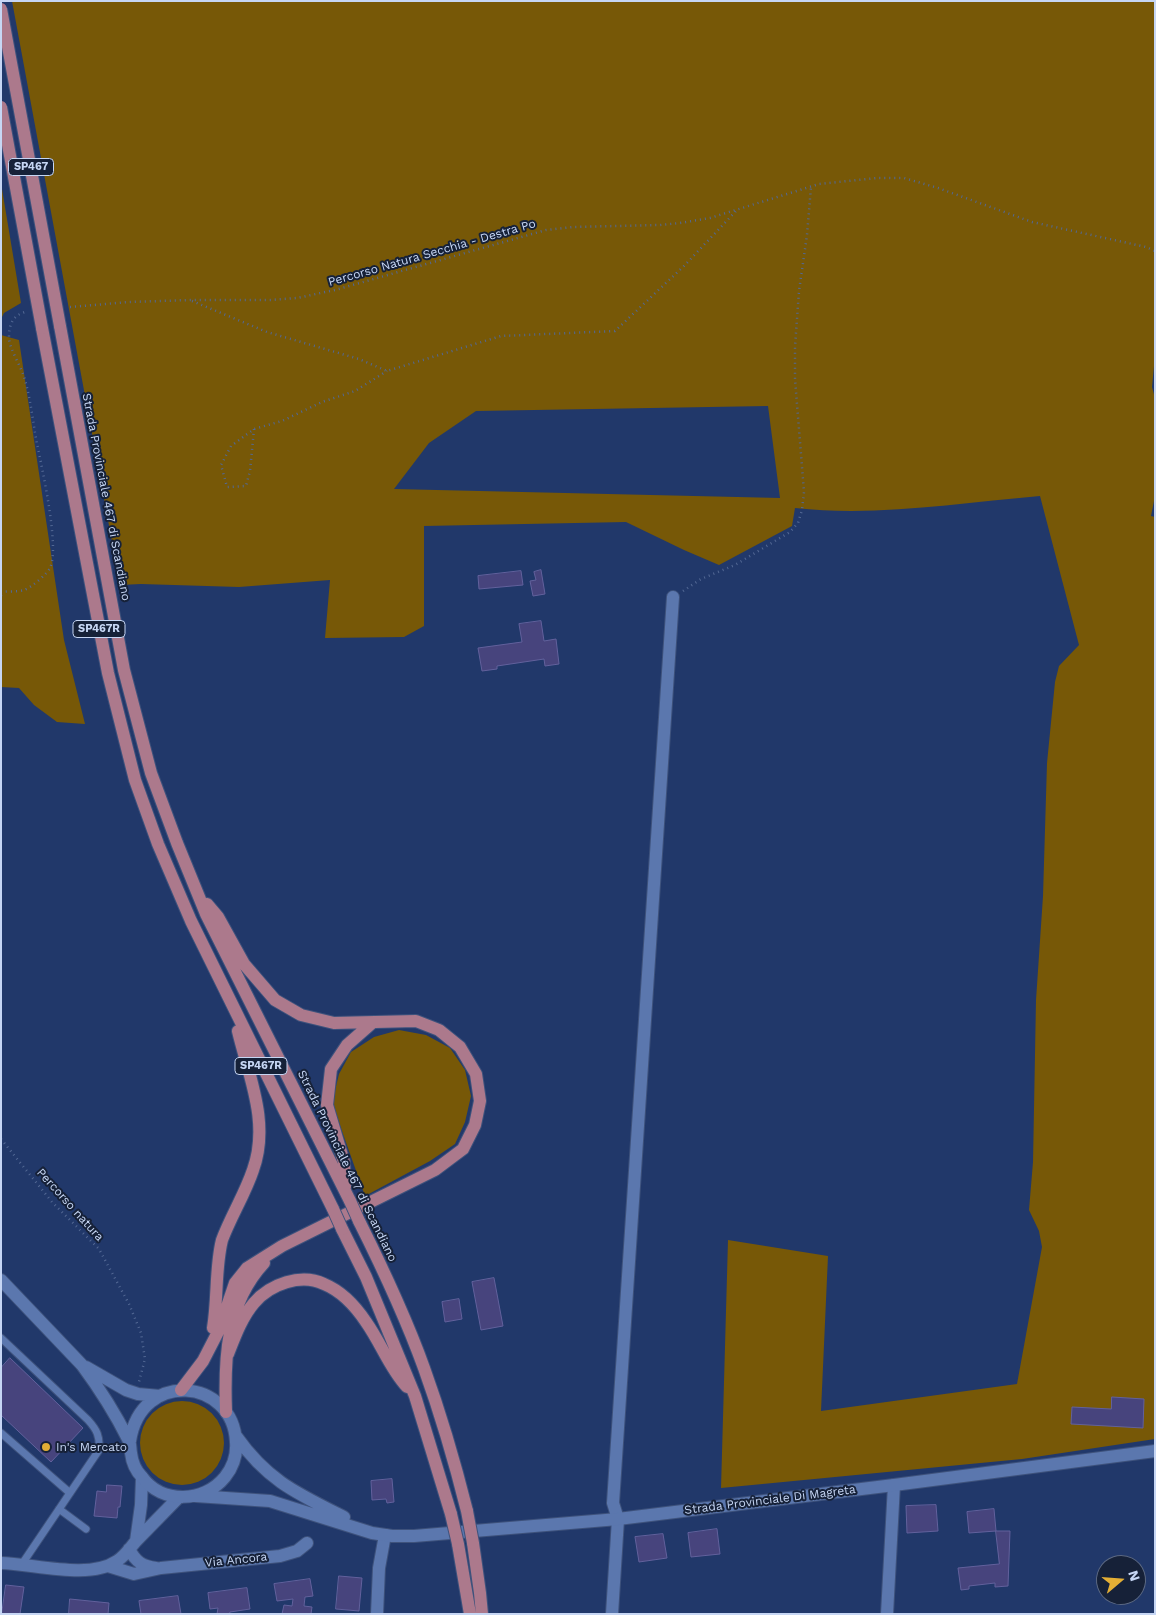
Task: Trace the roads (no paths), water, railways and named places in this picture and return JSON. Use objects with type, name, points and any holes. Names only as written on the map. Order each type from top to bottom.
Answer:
[{"type":"main road","name":"Strada Provinciale 467 di Scandiano","points":[[1,10],[124,670],[151,773],[206,914],[348,1196],[386,1277],[424,1368],[455,1465],[467,1511],[482,1614]]},
{"type":"main road","name":"SP467","points":[[1,107],[42,328]]},
{"type":"main road","name":"SP467R","points":[[42,328],[108,673],[135,780],[158,844],[191,921],[366,1277],[415,1396],[451,1514],[470,1614]]},
{"type":"main road","points":[[612,1614],[618,1519],[613,1503],[673,597]]},
{"type":"main road","points":[[182,1390],[203,1361],[219,1330],[235,1283],[247,1268],[274,1252],[436,1170],[463,1149],[476,1125],[480,1101],[476,1074],[460,1047],[439,1030],[416,1020],[334,1023],[301,1015],[276,1000],[244,964],[218,917],[197,892]]},
{"type":"main road","points":[[203,1361],[217,1307],[219,1251],[229,1222],[254,1170],[259,1144],[259,1111],[233,1008]]},
{"type":"main road","points":[[348,1196],[344,1162],[327,1105],[331,1069],[347,1046],[372,1023]]},
{"type":"main road","points":[[226,1412],[225,1367],[232,1321],[240,1296],[252,1275],[274,1252]]},
{"type":"main road","points":[[1,1280],[82,1365],[109,1404],[130,1441]]},
{"type":"main road","points":[[228,1354],[239,1326],[255,1302],[268,1290],[287,1281],[304,1280],[322,1283],[337,1291],[366,1322],[398,1378],[415,1396]]},
{"type":"main road","points":[[82,1365],[126,1390],[138,1394],[160,1396]]},
{"type":"main road","points":[[196,1496],[212,1489],[230,1470],[236,1453],[236,1436],[234,1427],[226,1412],[217,1403],[194,1391],[182,1390],[160,1396],[150,1402],[138,1414],[132,1430],[130,1441],[131,1454],[135,1467],[142,1478],[158,1491],[179,1497],[196,1496],[270,1501],[372,1533],[385,1535]]},
{"type":"main road","points":[[236,1436],[248,1452],[272,1477],[295,1493],[385,1535]]},
{"type":"main road","name":"Strada Provinciale Di Magreta","points":[[385,1535],[414,1536],[618,1519],[1155,1451]]},
{"type":"main road","points":[[132,1545],[141,1505],[142,1478]]},
{"type":"main road","points":[[887,1614],[894,1485]]},
{"type":"main road","name":"Via Ancora","points":[[1,1563],[83,1571],[97,1570],[108,1566],[118,1561],[179,1497]]},
{"type":"main road","points":[[378,1614],[380,1568],[385,1535]]},
{"type":"main road","name":"Via Ancora","points":[[108,1566],[134,1574],[161,1568],[280,1556],[297,1551],[307,1544]]},
{"type":"main road","name":"Via Ancora","points":[[132,1545],[137,1562],[142,1566],[161,1568]]},
{"type":"lane","points":[[1,1338],[88,1420],[97,1430],[100,1439],[99,1450],[22,1564]]},
{"type":"lane","points":[[1,1433],[70,1493]]},
{"type":"lane","points":[[59,1509],[86,1529]]},
{"type":"place","name":"In's Mercato","points":[[46,1447]]}]
